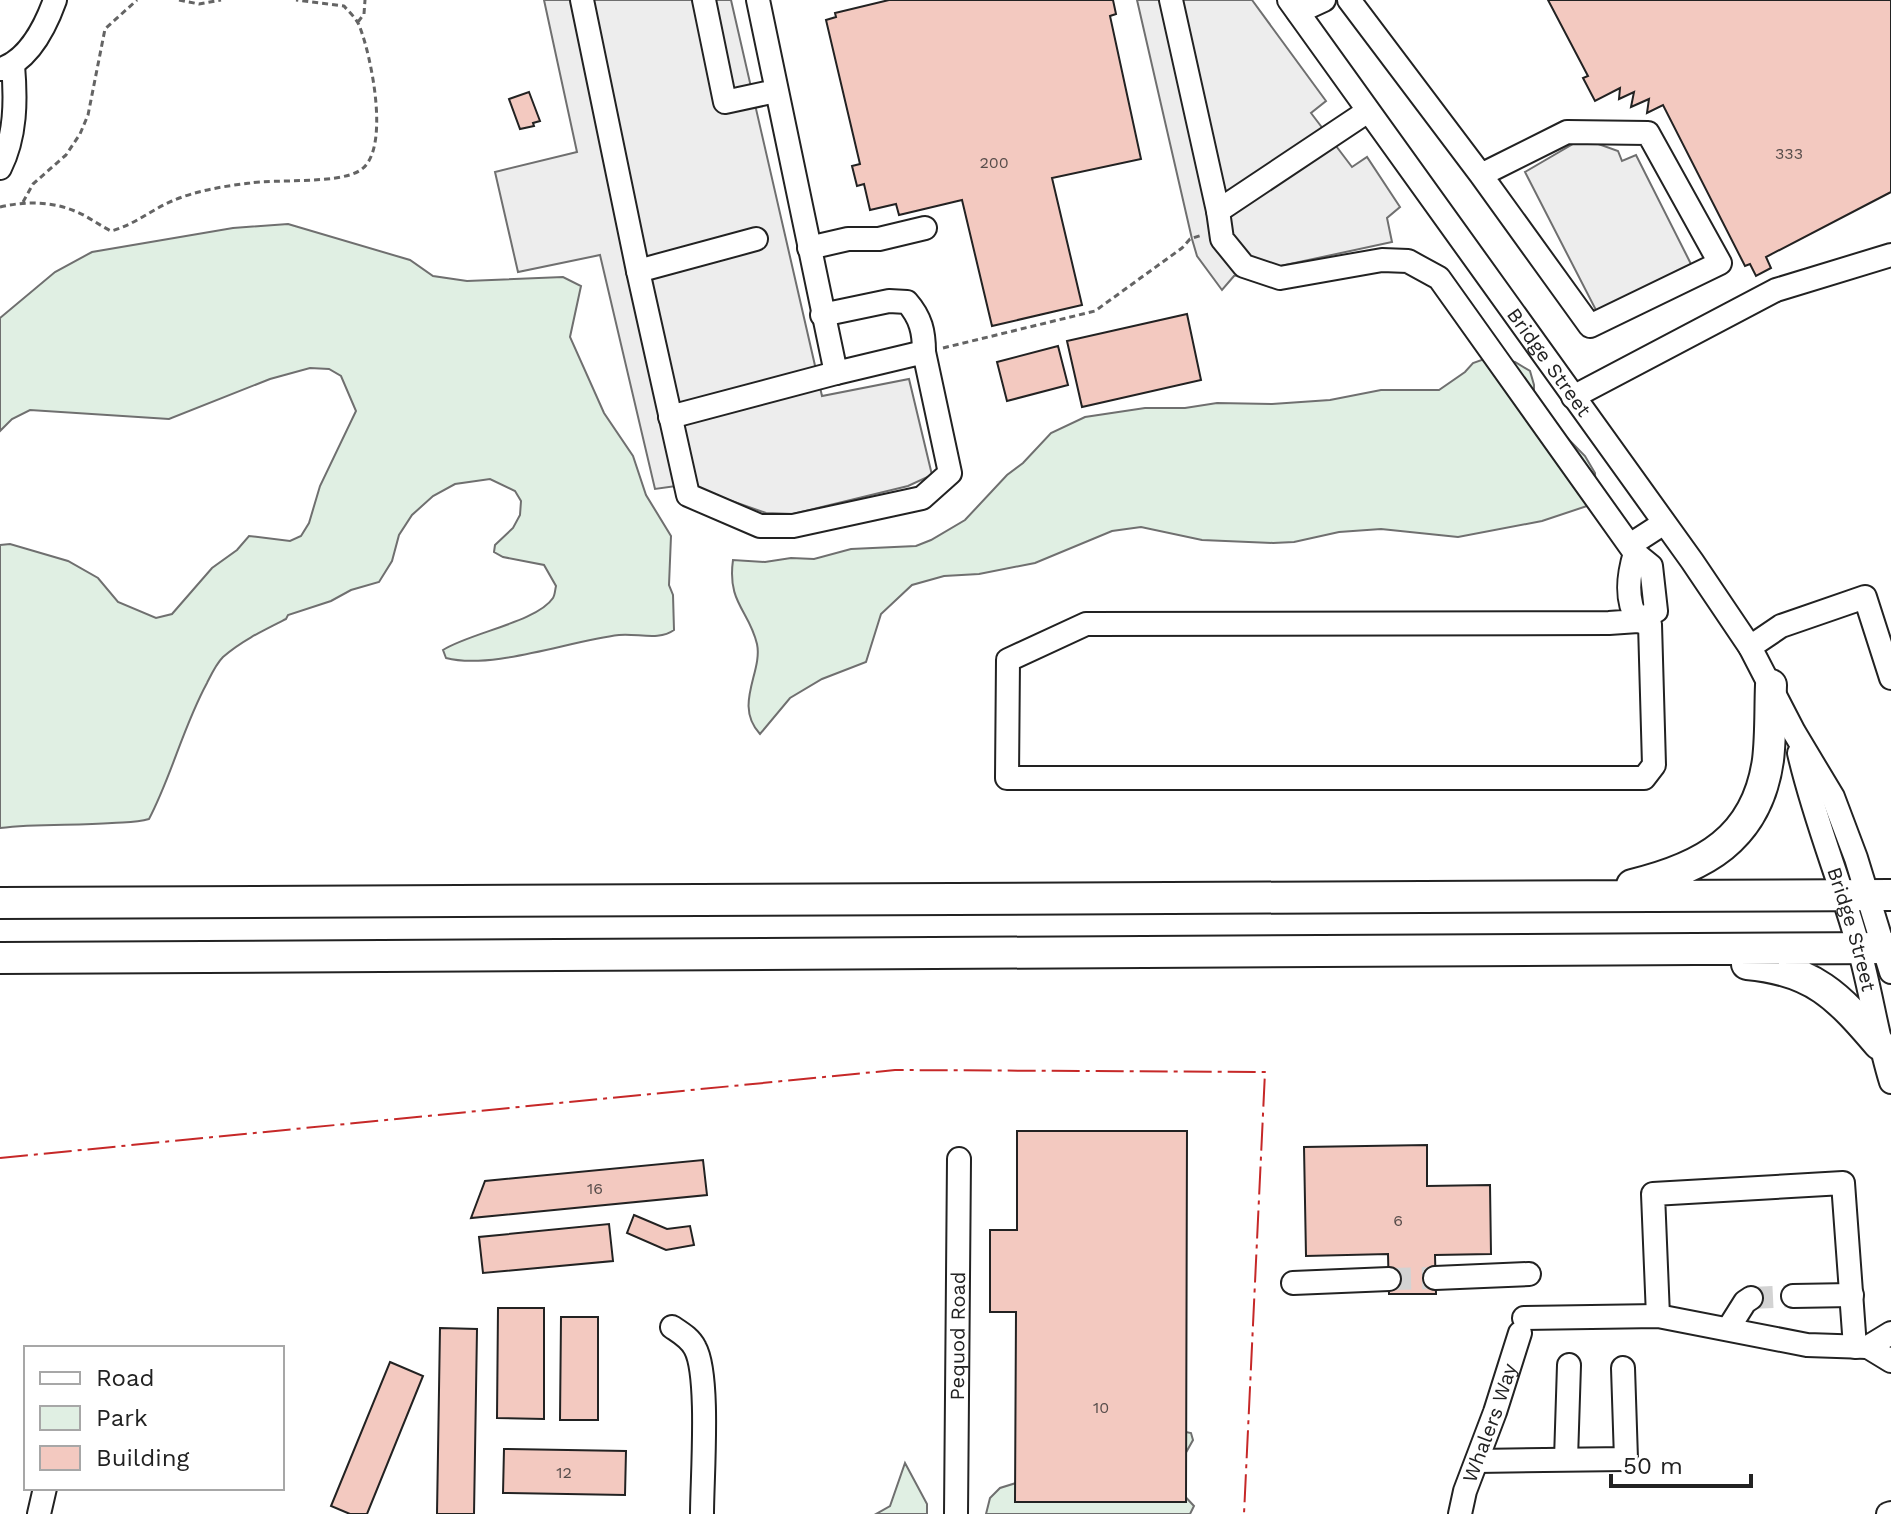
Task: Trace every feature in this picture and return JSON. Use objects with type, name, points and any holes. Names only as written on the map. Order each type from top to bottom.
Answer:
[{"type":"highway","points":[[1586,896],[1680,872],[1709,857],[1734,835],[1747,819],[1764,781],[1770,741],[1771,685]]},
{"type":"highway","points":[[0,903],[1867,895]]},
{"type":"highway","points":[[1574,950],[1786,969],[1826,989],[1879,1044]]},
{"type":"highway","points":[[0,958],[1574,950],[1881,954]]},
{"type":"street","points":[[0,168],[8,151],[16,99],[6,67],[45,27],[55,0]]},
{"type":"street","points":[[582,0],[688,495],[760,526],[793,526],[922,498],[950,473],[918,315],[907,302],[889,301],[822,315]]},
{"type":"street","points":[[704,0],[725,102],[776,91]]},
{"type":"street","points":[[758,0],[836,373]]},
{"type":"street","points":[[1171,0],[1222,239],[1244,266],[1280,278],[1382,260],[1408,261],[1439,278],[1633,549]]},
{"type":"street","points":[[1293,6],[1324,0]]},
{"type":"street","points":[[1349,0],[1590,326],[1720,263],[1648,133],[1567,132],[1481,175]]},
{"type":"street","name":"Bridge Street","points":[[1293,6],[1750,647],[1794,732],[1833,797],[1867,895],[1881,954],[1879,1044],[1891,1082]]},
{"type":"street","points":[[1219,221],[1368,111]]},
{"type":"street","points":[[809,248],[848,239],[879,239],[925,228]]},
{"type":"street","points":[[638,271],[756,239]]},
{"type":"street","points":[[1573,397],[1776,290],[1891,255]]},
{"type":"street","points":[[670,417],[924,352]]},
{"type":"street","points":[[1638,621],[1086,624],[1008,660],[1007,778],[1644,778],[1654,765],[1650,624],[1638,621],[1629,607],[1630,571],[1633,549],[1664,523]]},
{"type":"street","points":[[1750,647],[1781,626],[1865,597],[1890,671]]},
{"type":"street","name":"Pequod Road","points":[[956,1514],[959,1159]]},
{"type":"street","points":[[1862,1347],[1852,1295],[1843,1183],[1653,1194],[1658,1316],[1807,1345],[1862,1347],[1891,1361]]},
{"type":"street","points":[[1435,1278],[1529,1274]]},
{"type":"street","points":[[1293,1283],[1389,1279]]},
{"type":"street","points":[[1793,1296],[1852,1295]]},
{"type":"street","points":[[1728,1329],[1745,1302],[1751,1298]]},
{"type":"street","name":"Whalers Way","points":[[1460,1512],[1522,1325],[1658,1316]]},
{"type":"street","points":[[672,1327],[696,1348],[702,1373],[702,1514]]},
{"type":"street","points":[[1862,1347],[1891,1333]]},
{"type":"street","points":[[1566,1459],[1569,1365]]},
{"type":"street","points":[[1477,1461],[1626,1459],[1623,1368]]},
{"type":"street","points":[[39,1514],[45,1490]]},
{"type":"path","points":[[23,202],[33,184],[66,155],[80,134],[88,115],[105,29],[137,0]]},
{"type":"path","points":[[179,0],[199,4],[221,0]]},
{"type":"path","points":[[0,207],[23,202],[54,204],[78,212],[111,231],[127,227],[172,201],[207,190],[259,182],[346,176],[362,171],[372,159],[376,135],[375,87],[358,22],[344,6],[296,0]]},
{"type":"path","points":[[358,22],[364,14],[365,0]]},
{"type":"path","points":[[924,352],[1095,311],[1190,239],[1219,221]]},
{"type":"green space","points":[[288,224],[410,260],[433,276],[467,281],[563,277],[581,286],[570,337],[604,413],[633,456],[646,495],[671,536],[669,585],[673,595],[674,630],[662,635],[599,638],[508,658],[465,661],[446,658],[443,650],[533,614],[553,598],[556,586],[544,565],[503,557],[494,552],[495,545],[513,528],[520,515],[521,501],[515,491],[490,479],[455,484],[433,496],[412,515],[399,535],[392,561],[379,582],[288,615],[223,657],[199,700],[149,819],[0,828],[0,545],[10,544],[68,561],[98,578],[118,602],[156,618],[172,614],[212,568],[237,550],[249,536],[290,541],[301,536],[309,523],[320,486],[356,411],[341,376],[329,369],[310,368],[270,379],[169,419],[30,410],[12,419],[0,431],[0,318],[55,272],[92,252],[233,228]]},
{"type":"green space","points":[[1490,357],[1515,362],[1530,371],[1534,404],[1585,456],[1595,473],[1596,503],[1542,521],[1458,537],[1381,529],[1339,532],[1294,542],[1273,543],[1202,540],[1141,527],[1112,531],[1035,563],[979,574],[944,576],[912,585],[881,614],[866,662],[822,679],[790,698],[760,734],[752,723],[749,700],[758,655],[757,644],[736,597],[733,560],[814,559],[851,549],[916,546],[931,540],[965,520],[1051,433],[1085,417],[1145,408],[1185,408],[1217,403],[1272,404],[1330,400],[1381,390],[1439,390],[1473,363]]},
{"type":"green space","points":[[1181,1431],[1191,1433],[1193,1440],[1179,1465],[1179,1490],[1194,1506],[1190,1514],[986,1514],[990,1498],[1000,1488]]},
{"type":"green space","points":[[905,1463],[927,1504],[927,1514],[876,1514],[890,1506]]},
{"type":"shaded area","points":[[544,0],[731,0],[822,396],[909,379],[932,475],[908,486],[793,514],[766,513],[676,486],[655,489],[600,255],[518,272],[495,172],[577,152]]},
{"type":"shaded area","points":[[1137,0],[1252,0],[1326,101],[1311,113],[1352,167],[1367,157],[1400,207],[1387,218],[1392,242],[1234,276],[1222,290],[1197,256],[1192,239]]},
{"type":"shaded area","points":[[1590,141],[1618,151],[1622,161],[1636,155],[1693,268],[1599,316],[1525,172],[1573,144]]},
{"type":"building","points":[[889,0],[1113,0],[1116,14],[1110,16],[1141,159],[1052,178],[1082,305],[992,326],[962,200],[899,215],[896,204],[870,210],[864,184],[857,186],[852,166],[860,164],[826,20],[836,17],[835,13]]},
{"type":"building","points":[[1548,0],[1891,0],[1891,192],[1766,257],[1771,268],[1756,276],[1750,264],[1745,266],[1663,105],[1647,113],[1649,99],[1631,107],[1634,92],[1619,99],[1620,88],[1595,101],[1583,78],[1588,76]]},
{"type":"building","points":[[529,92],[540,121],[533,123],[534,126],[520,129],[509,99]]},
{"type":"building","points":[[1187,314],[1201,380],[1082,407],[1067,341]]},
{"type":"building","points":[[1058,346],[1068,385],[1007,401],[997,362]]},
{"type":"building","points":[[1017,1131],[1187,1131],[1186,1502],[1015,1502],[1016,1312],[990,1312],[990,1230],[1017,1230]]},
{"type":"building","points":[[1427,1145],[1427,1186],[1490,1185],[1491,1254],[1435,1255],[1436,1294],[1389,1294],[1388,1254],[1306,1256],[1304,1147]]},
{"type":"building","points":[[703,1160],[707,1195],[471,1218],[485,1181]]},
{"type":"building","points":[[634,1215],[667,1229],[690,1226],[694,1245],[666,1250],[627,1233]]},
{"type":"building","points":[[609,1224],[613,1261],[483,1273],[479,1237]]},
{"type":"building","points":[[498,1308],[544,1308],[544,1419],[497,1418]]},
{"type":"building","points":[[561,1317],[598,1317],[598,1420],[560,1420]]},
{"type":"building","points":[[440,1328],[477,1329],[474,1514],[437,1514]]},
{"type":"building","points":[[390,1362],[423,1376],[367,1514],[350,1514],[331,1506]]},
{"type":"building","points":[[504,1449],[626,1451],[625,1495],[503,1493]]},
{"type":"tunnel","points":[[1389,1279],[1435,1278]]},
{"type":"tunnel","points":[[1751,1298],[1793,1296]]},
{"type":"power","points":[[0,1158],[895,1070],[1265,1072],[1244,1514]]}]
